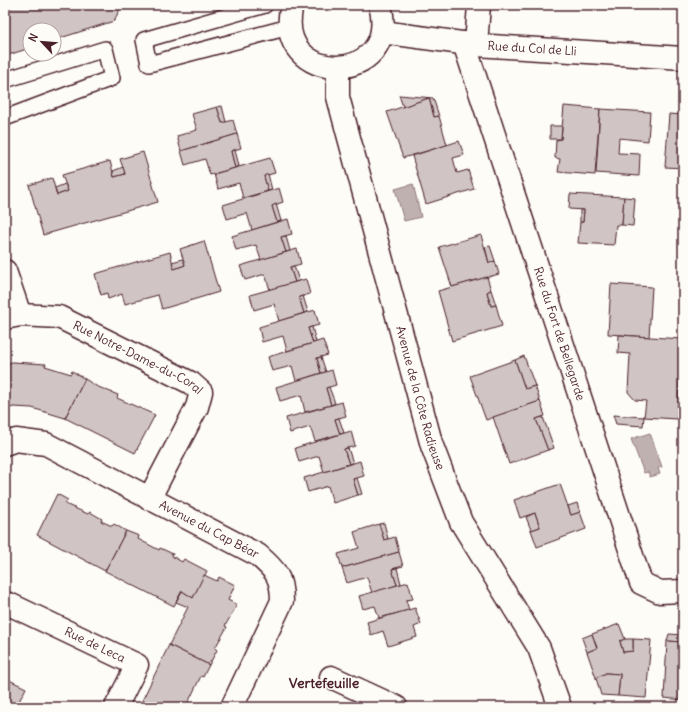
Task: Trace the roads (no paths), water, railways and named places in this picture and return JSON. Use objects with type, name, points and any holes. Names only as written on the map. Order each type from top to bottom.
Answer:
[{"type":"street","points":[[292,5],[289,16],[289,27],[293,40],[301,52],[311,61],[324,67],[338,68],[353,65],[366,57],[376,46],[382,32],[383,16],[380,5]]},
{"type":"street","points":[[470,44],[479,5]]},
{"type":"street","name":"Rue du Col de Lli","points":[[382,32],[470,44],[683,58]]},
{"type":"street","name":"Rue du Fort de Bellegarde","points":[[470,44],[641,583],[660,592],[683,591]]},
{"type":"street","name":"Avenue de la Côte Radieuse","points":[[338,68],[338,97],[432,446],[461,522],[539,648],[560,707]]},
{"type":"street","points":[[5,271],[12,316]]},
{"type":"street","name":"Rue Notre-Dame-du-Coral","points":[[12,316],[59,317],[191,383],[201,392],[197,407],[149,499]]},
{"type":"street","name":"Avenue du Cap Béar","points":[[5,444],[16,440],[46,444],[258,555],[273,568],[282,585],[282,600],[276,616],[232,707]]},
{"type":"street","name":"Rue de Leca","points":[[9,604],[138,665],[116,707]]},
{"type":"street","points":[[331,676],[396,707]]},
{"type":"lane","points":[[265,5],[144,40],[150,64],[289,27]]},
{"type":"lane","points":[[5,80],[105,49],[112,78],[5,118]]},
{"type":"district","name":"Vertefeuille","points":[[324,683]]}]
